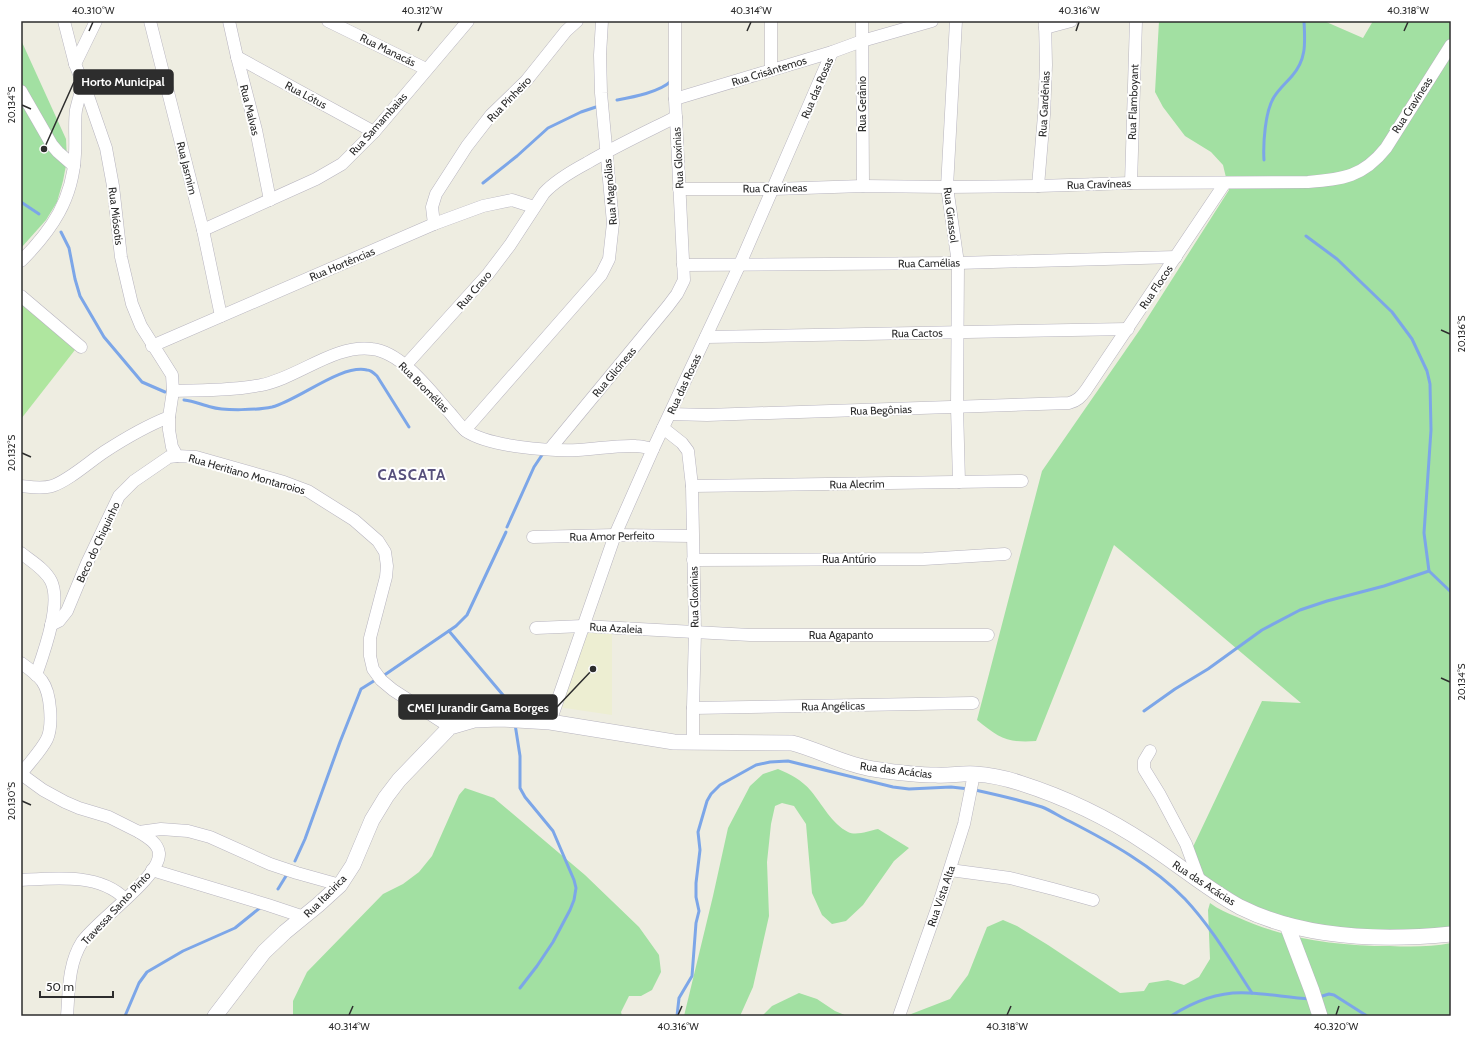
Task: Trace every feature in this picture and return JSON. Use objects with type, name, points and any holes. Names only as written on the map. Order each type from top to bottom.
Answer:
[{"type":"street","name":"Rua Miósotis","points":[[64,21],[75,64],[106,148],[113,186],[121,257],[132,304],[141,326],[152,346]]},
{"type":"street","points":[[75,64],[96,21]]},
{"type":"street","name":"Rua Jasmim","points":[[150,21],[202,230],[221,316]]},
{"type":"street","name":"Rua Malvas","points":[[229,21],[256,130],[270,200]]},
{"type":"street","name":"Rua Manacás","points":[[328,21],[426,69]]},
{"type":"street","name":"Rua Samambaias","points":[[202,230],[330,172],[342,164],[374,132],[468,21]]},
{"type":"street","name":"Rua Pinheiro","points":[[434,224],[432,207],[436,194],[467,146],[491,115],[526,82],[566,31],[577,21]]},
{"type":"street","name":"Rua Magnólias","points":[[465,430],[601,275],[609,259],[614,222],[601,93],[600,55],[602,21]]},
{"type":"street","name":"Rua Gloxínias","points":[[675,21],[675,99],[684,280],[677,294]]},
{"type":"street","points":[[771,21],[771,70]]},
{"type":"street","name":"Rua Gerânio","points":[[862,21],[863,186]]},
{"type":"street","name":"Rua Crisântemos","points":[[675,99],[932,21]]},
{"type":"street","name":"Rua Girassol","points":[[956,21],[947,187],[958,263],[957,407],[959,482]]},
{"type":"street","points":[[1045,25],[1071,21]]},
{"type":"street","name":"Rua Flamboyant","points":[[1131,183],[1136,21]]},
{"type":"street","name":"Rua Gardênias","points":[[1038,186],[1044,115],[1046,65],[1045,25]]},
{"type":"street","name":"Rua Cravíneas","points":[[679,189],[774,189],[863,186],[1038,186],[1131,183],[1308,182],[1335,180],[1362,171],[1378,158],[1386,148],[1451,45]]},
{"type":"street","name":"Rua das Rosas","points":[[550,722],[615,535],[740,264],[766,202],[774,189],[832,52]]},
{"type":"street","name":"Rua Lótus","points":[[237,57],[374,132]]},
{"type":"street","points":[[21,261],[36,246],[58,216],[66,197],[74,166],[76,111],[83,83]]},
{"type":"street","points":[[21,91],[52,145],[74,166]]},
{"type":"street","name":"Rua Cravo","points":[[405,366],[488,274],[510,245],[544,193],[562,177],[606,152],[676,117]]},
{"type":"street","name":"Rua Flocos","points":[[1086,390],[1225,183]]},
{"type":"street","name":"Rua Hortências","points":[[152,346],[434,224],[483,206],[512,200],[534,207]]},
{"type":"street","name":"Rua Camélias","points":[[683,265],[958,263],[1176,257]]},
{"type":"street","name":"Rua Glicíneas","points":[[550,449],[677,294]]},
{"type":"street","points":[[21,296],[81,347]]},
{"type":"street","name":"Rua Cactos","points":[[706,337],[1128,329]]},
{"type":"street","points":[[152,346],[172,375],[173,391]]},
{"type":"street","name":"Rua Bromélias","points":[[173,391],[261,386],[290,376],[340,353],[351,349],[362,348],[382,351],[405,366],[465,430],[487,441],[550,449],[577,450],[636,446],[654,449]]},
{"type":"street","name":"Rua Begônias","points":[[670,414],[707,415],[1069,403],[1079,399],[1086,390]]},
{"type":"street","name":"Rua Heritiano Montarroios","points":[[173,391],[169,417],[171,441],[177,456],[196,458],[284,482],[308,491],[354,520],[378,541],[385,552],[387,566],[386,577],[370,638],[370,656],[373,669],[381,680],[393,690],[450,727]]},
{"type":"street","points":[[21,486],[52,486],[62,481],[104,452],[169,417]]},
{"type":"street","name":"Rua Gloxínias","points":[[664,428],[682,443],[688,451],[692,486],[695,632],[693,708],[694,743]]},
{"type":"street","name":"Beco do Chiquinho","points":[[51,625],[59,621],[67,611],[87,563],[119,496],[134,481],[169,457],[177,456]]},
{"type":"street","name":"Rua Alecrim","points":[[692,486],[1022,481]]},
{"type":"street","name":"Rua Amor Perfeito","points":[[533,537],[615,535],[692,536]]},
{"type":"street","points":[[21,553],[45,573],[51,581],[54,590],[51,625],[36,675]]},
{"type":"street","name":"Rua Antúrio","points":[[693,560],[924,558],[1005,554]]},
{"type":"street","name":"Rua Azaleia","points":[[536,628],[583,626],[695,632]]},
{"type":"street","name":"Rua Agapanto","points":[[695,632],[758,635],[988,635]]},
{"type":"street","points":[[21,663],[42,680],[48,694],[51,722],[47,740],[21,774]]},
{"type":"street","name":"Rua Angélicas","points":[[693,708],[973,703]]},
{"type":"street","name":"Rua das Acácias","points":[[450,727],[474,720],[500,719],[550,722],[652,739],[694,743],[792,743],[809,747],[862,767],[936,775],[974,774],[996,777],[1020,783],[1078,806],[1116,824],[1200,882],[1241,907],[1287,925],[1338,935],[1367,937],[1403,938],[1451,934]]},
{"type":"street","name":"Rua Itacirica","points":[[215,1016],[264,952],[340,884],[353,864],[372,820],[386,796],[399,780],[450,727]]},
{"type":"street","points":[[1150,751],[1144,761],[1144,769],[1160,795],[1186,844],[1200,882]]},
{"type":"street","name":"Travessa Santo Pinto","points":[[21,774],[57,799],[79,808],[109,817],[139,832],[151,840],[157,847],[159,854],[158,859],[145,880],[83,941],[76,953],[71,972],[67,1016]]},
{"type":"street","name":"Rua Vista Alta","points":[[899,1016],[950,870],[964,824],[974,774]]},
{"type":"street","points":[[139,832],[168,830],[188,831],[210,836],[270,864],[297,873],[340,884]]},
{"type":"street","points":[[152,870],[268,904],[304,917]]},
{"type":"street","points":[[950,870],[1010,878],[1093,900]]},
{"type":"street","points":[[21,880],[79,880],[96,883],[115,890],[125,899]]},
{"type":"street","points":[[1287,925],[1320,1016]]},
{"type":"shaded area","points":[[590,628],[612,630],[612,715],[558,707]]},
{"type":"green space","points":[[1159,21],[1324,21],[1363,38],[1373,21],[1451,21],[1451,928],[1404,932],[1313,926],[1256,910],[1204,881],[1192,849],[1262,701],[1301,703],[1114,545],[1036,741],[1018,741],[1004,738],[991,731],[977,720],[1042,471],[1141,328],[1229,190],[1223,165],[1211,152],[1185,136],[1163,107],[1155,92]]},
{"type":"green space","points":[[21,40],[66,139],[67,160],[57,202],[46,220],[21,248]]},
{"type":"green space","points":[[21,301],[78,346],[21,419]]},
{"type":"green space","points":[[778,769],[791,775],[804,784],[832,819],[848,832],[859,833],[878,829],[909,848],[894,861],[863,905],[846,921],[832,924],[822,915],[812,893],[806,824],[794,806],[782,803],[775,806],[771,824],[767,862],[769,916],[753,987],[740,1016],[684,1016],[728,828],[750,786],[763,774]]},
{"type":"green space","points":[[465,788],[494,798],[585,875],[639,927],[659,955],[661,972],[652,990],[641,996],[629,996],[621,1012],[622,1016],[293,1016],[293,1001],[307,972],[383,894],[403,884],[419,872],[432,856],[459,795]]},
{"type":"green space","points":[[1210,903],[1255,925],[1312,940],[1350,945],[1405,947],[1451,943],[1451,1016],[906,1016],[950,999],[968,975],[987,927],[1003,920],[1017,926],[1048,945],[1120,993],[1144,991],[1149,983],[1168,980],[1184,985],[1199,977],[1210,959],[1208,910]]},
{"type":"green space","points":[[799,993],[817,999],[835,1011],[847,1016],[762,1016],[772,1006]]},
{"type":"waterway","points":[[1264,160],[1264,137],[1268,110],[1274,97],[1297,70],[1303,57],[1305,43],[1304,21]]},
{"type":"waterway","points":[[617,100],[638,96],[653,91],[671,81]]},
{"type":"waterway","points":[[483,183],[517,156],[548,128],[581,112],[596,107]]},
{"type":"waterway","points":[[21,202],[39,214]]},
{"type":"waterway","points":[[61,232],[69,248],[80,296],[104,337],[142,382],[165,392]]},
{"type":"waterway","points":[[1306,236],[1337,259],[1392,312],[1412,339],[1427,371],[1430,384],[1431,430],[1424,533],[1429,571],[1451,592]]},
{"type":"waterway","points":[[184,400],[224,409],[241,410],[266,408],[283,403],[345,372],[368,370],[377,376],[409,427]]},
{"type":"waterway","points":[[507,527],[534,467],[542,455]]},
{"type":"waterway","points":[[383,676],[456,626],[467,615],[506,532]]},
{"type":"waterway","points":[[1144,711],[1175,689],[1208,669],[1262,630],[1300,610],[1327,601],[1384,586],[1429,571]]},
{"type":"waterway","points":[[449,631],[508,701],[512,712]]},
{"type":"waterway","points":[[295,861],[305,839],[361,689],[377,679]]},
{"type":"waterway","points":[[515,724],[520,756],[520,788],[525,797],[553,831],[576,888],[574,900],[570,910],[553,942],[520,988]]},
{"type":"waterway","points":[[677,1016],[679,998],[692,976],[696,923],[699,911],[696,897],[700,850],[698,832],[707,801],[711,794],[720,785],[756,765],[770,762],[788,761],[893,787],[909,789],[951,787],[969,789]]},
{"type":"waterway","points":[[975,790],[1042,807],[1100,837],[1145,865],[1173,887],[1195,910],[1221,945],[1252,993]]},
{"type":"waterway","points":[[278,889],[286,876]]},
{"type":"waterway","points":[[125,1016],[139,983],[147,972],[183,951],[235,928],[261,907]]},
{"type":"waterway","points":[[1171,1016],[1189,1006],[1219,995],[1239,993],[1310,999]]},
{"type":"waterway","points":[[1319,997],[1329,994],[1334,995],[1367,1016]]},
{"type":"place","name":"Horto Municipal","points":[[44,149]]},
{"type":"place","name":"CMEI Jurandir Gama Borges","points":[[593,669]]},
{"type":"district","name":"CASCATA","points":[[412,475]]}]
